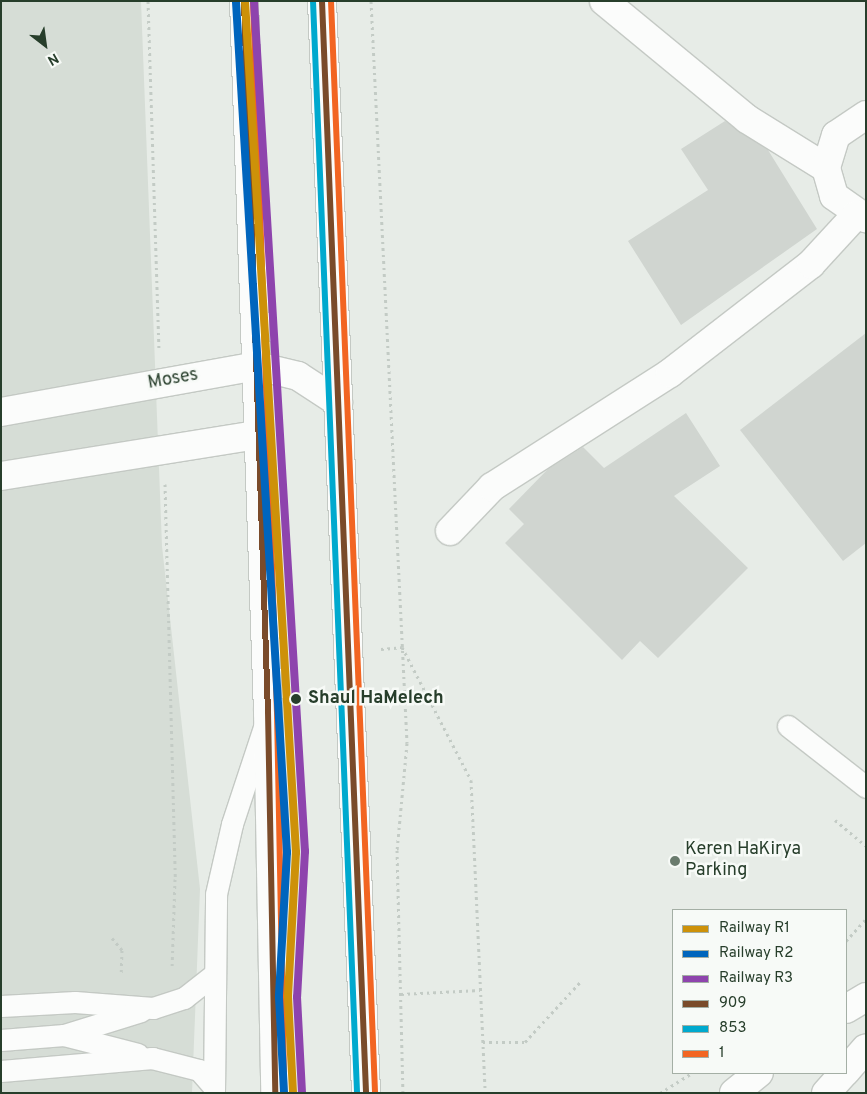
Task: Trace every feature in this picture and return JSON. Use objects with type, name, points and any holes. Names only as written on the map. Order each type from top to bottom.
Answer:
[{"type":"main road","points":[[244,1],[257,366],[256,435],[268,712],[275,1093]]},
{"type":"main road","points":[[322,1],[366,1093]]},
{"type":"main road","points":[[604,1],[747,119],[826,168]]},
{"type":"main road","points":[[450,531],[492,487],[670,373],[810,264],[861,217],[834,196],[826,168],[836,135],[865,114]]},
{"type":"main road","name":"Moses","points":[[1,412],[257,366],[298,376],[338,402]]},
{"type":"main road","points":[[1,476],[164,448],[256,435]]},
{"type":"main road","points":[[847,1008],[866,997]]},
{"type":"main road","points":[[847,1070],[866,1048]]},
{"type":"main road","points":[[734,1093],[758,1074]]},
{"type":"main road","points":[[826,1093],[843,1074]]},
{"type":"lane","points":[[214,1090],[212,976],[216,894],[232,824],[268,712]]},
{"type":"lane","points":[[788,726],[866,787]]},
{"type":"lane","points":[[1,1040],[64,1034],[162,1006],[212,976]]},
{"type":"lane","points":[[1,1006],[52,1002],[162,1006]]},
{"type":"lane","points":[[64,1034],[193,1067],[214,1090]]},
{"type":"lane","points":[[1,1071],[152,1058]]},
{"type":"path","points":[[148,1],[160,383]]},
{"type":"path","points":[[371,1],[406,743],[397,850],[403,1093]]},
{"type":"path","points":[[162,1006],[175,879],[164,448]]},
{"type":"path","points":[[348,653],[402,647]]},
{"type":"path","points":[[402,647],[471,780],[485,1093]]},
{"type":"path","points":[[835,820],[866,846]]},
{"type":"path","points":[[847,940],[866,920]]},
{"type":"path","points":[[112,938],[122,950],[121,1005]]},
{"type":"path","points":[[483,1042],[525,1042],[582,980]]},
{"type":"path","points":[[400,994],[480,990]]},
{"type":"path","points":[[660,1093],[690,1074]]},
{"type":"shaded area","points":[[1,1],[141,1],[162,546],[200,889],[192,1093],[1,1093]]},
{"type":"building","points":[[725,121],[768,150],[817,229],[681,325],[628,241],[708,190],[681,149]]},
{"type":"building","points":[[866,333],[866,543],[843,561],[740,430]]},
{"type":"building","points":[[686,413],[720,466],[674,496],[748,568],[658,658],[640,641],[622,660],[505,543],[524,524],[509,509],[548,469],[583,447],[604,468]]},
{"type":"rail line","name":"R1","points":[[245,1],[296,852],[288,997],[293,1093]]},
{"type":"rail line","name":"R3","points":[[254,1],[305,851],[297,997],[302,1093]]},
{"type":"rail line","name":"R2","points":[[236,2],[287,852],[279,997],[284,1093]]},
{"type":"transit line","name":"909","points":[[244,1],[268,712],[275,1093]]},
{"type":"transit line","name":"1","points":[[253,1],[277,712],[284,1093]]},
{"type":"transit line","name":"853","points":[[313,1],[357,1093]]},
{"type":"transit line","name":"909","points":[[322,1],[366,1093]]},
{"type":"transit line","name":"1","points":[[331,1],[375,1093]]},
{"type":"place","name":"Shaul HaMelech","points":[[296,699]]},
{"type":"place","name":"Keren HaKirya Parking","points":[[675,861]]}]
